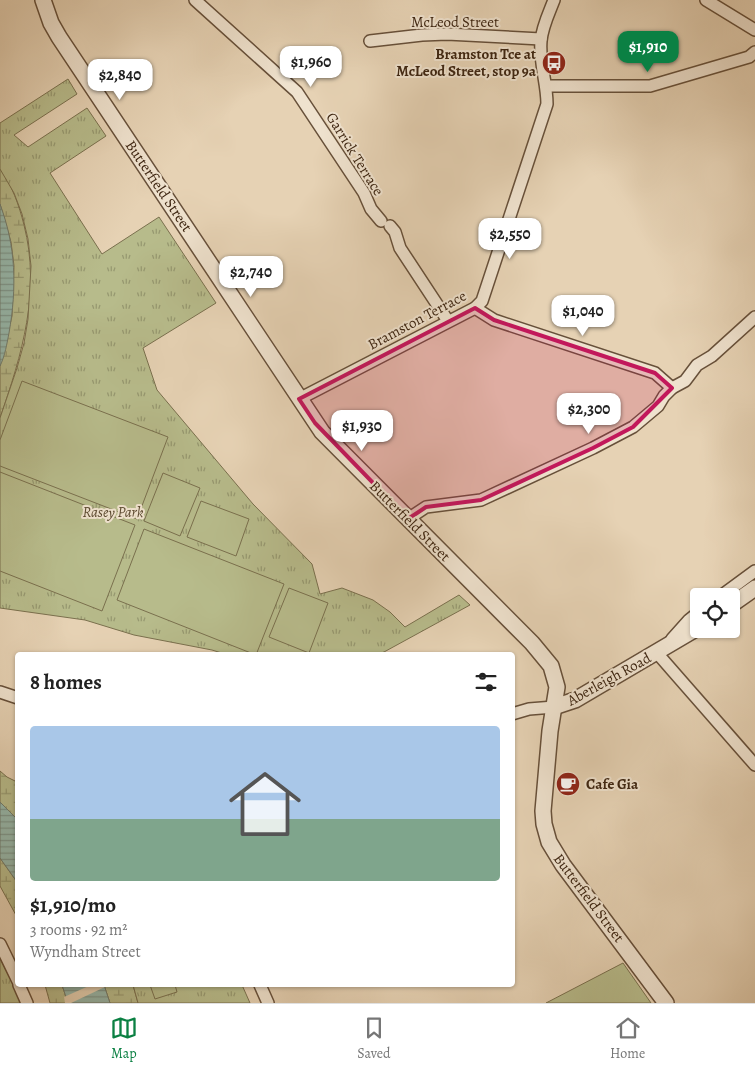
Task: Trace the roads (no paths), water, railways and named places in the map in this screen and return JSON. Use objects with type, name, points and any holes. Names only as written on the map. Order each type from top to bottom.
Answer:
[{"type":"street","name":"Butterfield Street","points":[[43,0],[51,23],[59,37],[299,399],[329,440],[532,643],[548,662],[553,671],[557,687],[543,811],[549,842],[567,870],[666,1003]]},
{"type":"street","name":"Garrick Terrace","points":[[195,0],[297,92],[364,193],[373,211],[395,232],[400,248],[448,321]]},
{"type":"street","name":"Bramston Terrace","points":[[299,399],[475,308],[482,301],[547,104],[540,50],[541,38],[554,0]]},
{"type":"street","points":[[706,0],[755,30]]},
{"type":"street","name":"McLeod Street","points":[[370,41],[447,34],[541,38]]},
{"type":"street","points":[[546,86],[650,86],[749,57],[755,52]]},
{"type":"street","points":[[475,308],[494,320],[655,373],[672,388]]},
{"type":"street","points":[[408,519],[426,506],[481,500],[593,448],[633,427],[658,406],[672,388],[685,381],[697,365],[712,356],[755,317]]},
{"type":"street","points":[[731,588],[755,571]]},
{"type":"street","points":[[740,599],[755,588]]},
{"type":"street","name":"Aberleigh Road","points":[[660,651],[690,619]]},
{"type":"street","name":"Aberleigh Road","points":[[554,707],[575,700],[690,633]]},
{"type":"street","points":[[660,651],[755,765]]},
{"type":"street","points":[[0,692],[15,697]]},
{"type":"street","points":[[515,713],[529,709],[554,707]]},
{"type":"street","points":[[0,944],[15,976]]},
{"type":"street","points":[[20,987],[26,1003]]},
{"type":"street","points":[[261,987],[268,1003]]},
{"type":"water","points":[[0,204],[12,252],[14,283],[12,316],[5,354],[0,366]]},
{"type":"water","points":[[0,802],[15,817],[15,879],[0,858]]},
{"type":"water","points":[[63,987],[105,987],[110,1003],[68,1003]]},
{"type":"place","name":"Bramston Tce at McLeod Street, stop 9a","points":[[554,63]]},
{"type":"place","name":"Cafe Gia","points":[[568,784]]},
{"type":"park label","name":"Rasey Park","points":[[113,512]]}]
